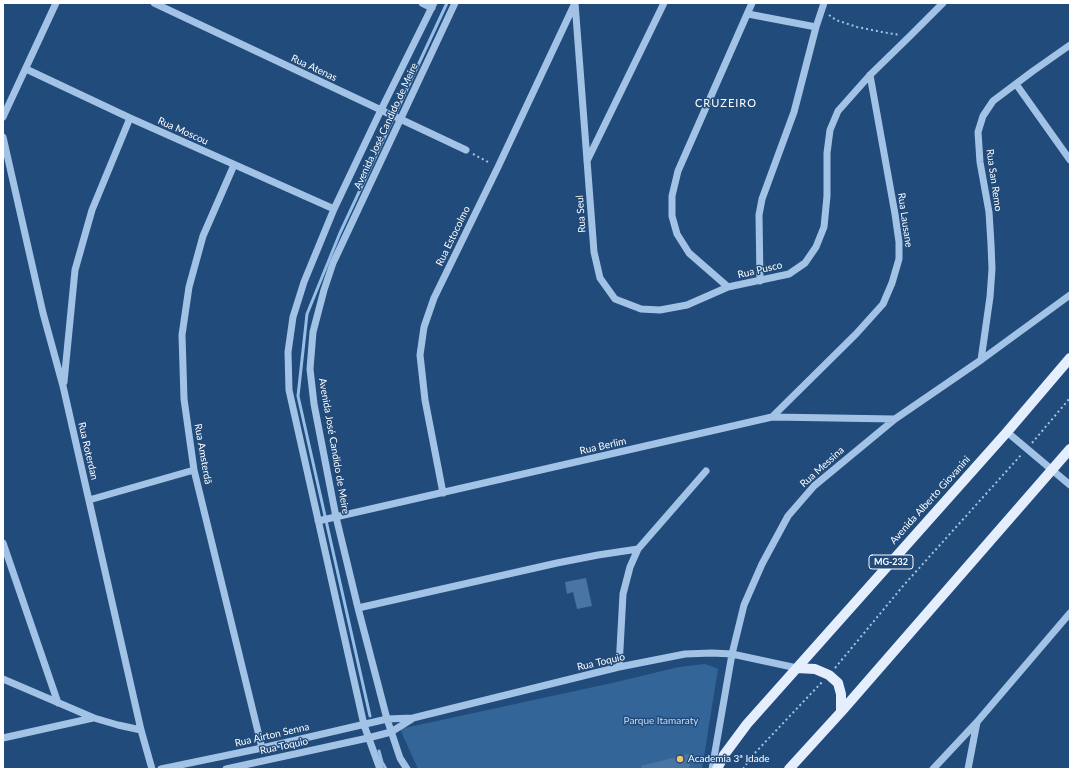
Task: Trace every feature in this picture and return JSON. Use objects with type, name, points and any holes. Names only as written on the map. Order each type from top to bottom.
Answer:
[{"type":"main road","name":"Avenida Alberto Giovanini","points":[[717,769],[724,755],[747,724],[1007,432],[1070,358]]},
{"type":"main road","points":[[789,769],[841,712],[1070,448]]},
{"type":"main road","points":[[797,668],[815,669],[829,675],[838,684],[841,694],[841,712]]},
{"type":"street","points":[[3,117],[56,3]]},
{"type":"street","name":"Rua Atenas","points":[[154,3],[466,150]]},
{"type":"street","points":[[422,3],[433,5]]},
{"type":"street","name":"Avenida José Candido de Meire","points":[[380,769],[364,724],[328,519],[310,369],[313,332],[333,263],[398,118],[455,3]]},
{"type":"street","name":"Rua Seul","points":[[574,3],[594,252],[600,278],[615,298],[641,309],[660,310],[687,305],[728,287]]},
{"type":"street","name":"Rua Estocolmo","points":[[443,493],[425,400],[420,355],[424,328],[434,298],[498,167],[574,3]]},
{"type":"street","points":[[587,163],[664,3]]},
{"type":"street","name":"Rua Pusco","points":[[752,3],[678,171],[672,196],[672,216],[677,234],[689,253],[728,287],[788,274],[805,263],[816,247],[824,227],[830,130],[838,111],[870,75],[943,3]]},
{"type":"street","points":[[760,281],[759,215],[762,199],[794,112],[824,3]]},
{"type":"street","name":"Avenida José Candido de Meire","points":[[406,769],[400,758],[391,732],[358,608],[328,519],[289,390],[288,352],[293,317],[304,282],[334,209],[384,112],[433,5]]},
{"type":"street","points":[[748,14],[816,28]]},
{"type":"street","name":"Rua San Remo","points":[[981,360],[990,297],[992,269],[988,212],[980,162],[978,132],[983,116],[993,101],[1039,66],[1070,45]]},
{"type":"street","name":"Rua Moscou","points":[[26,69],[130,118],[334,209]]},
{"type":"street","name":"Rua Lausane","points":[[772,417],[856,334],[883,304],[892,283],[899,259],[899,242],[895,214],[870,75]]},
{"type":"street","points":[[1016,84],[1070,160]]},
{"type":"street","points":[[63,386],[75,270],[92,210],[130,118]]},
{"type":"street","name":"Rua Roterdan","points":[[3,137],[43,313],[63,386],[152,769]]},
{"type":"street","name":"Rua Amsterdã","points":[[234,165],[203,236],[189,288],[182,335],[184,399],[194,470],[262,748]]},
{"type":"street","name":"Rua Messina","points":[[712,769],[732,654],[744,605],[762,564],[788,516],[814,486],[895,419],[981,360],[1070,295]]},
{"type":"street","name":"Rua Berlim","points":[[328,519],[772,417],[895,419]]},
{"type":"street","points":[[1007,432],[1070,485]]},
{"type":"street","points":[[89,500],[194,470]]},
{"type":"street","points":[[619,667],[624,594],[630,567],[638,549],[706,471]]},
{"type":"street","points":[[3,543],[58,702]]},
{"type":"street","points":[[358,608],[557,563],[638,549]]},
{"type":"street","points":[[933,769],[977,722],[1070,613]]},
{"type":"street","name":"Rua Toquio","points":[[387,719],[413,718],[619,667],[685,654],[732,654],[797,668]]},
{"type":"street","points":[[3,679],[94,718],[142,730]]},
{"type":"street","points":[[3,738],[94,718]]},
{"type":"street","name":"Rua Toquio","points":[[226,769],[391,732],[413,718]]},
{"type":"street","name":"Rua Airton Senna","points":[[161,769],[262,748],[387,719]]},
{"type":"street","points":[[968,769],[977,722]]},
{"type":"path","points":[[821,11],[836,20],[857,26],[882,32],[910,36]]},
{"type":"path","points":[[466,150],[498,167]]},
{"type":"path","points":[[743,769],[752,756],[829,675],[903,586],[1027,449],[1070,398]]},
{"type":"green space","name":"Parque Itamaraty","points":[[705,664],[718,669],[702,769],[418,769],[400,729],[679,667]]},
{"type":"building","points":[[586,578],[592,606],[577,609],[573,592],[567,594],[565,582]]},
{"type":"building","name":"Academia 3ª Idade","points":[[692,753],[689,769],[642,769],[641,766]]},
{"type":"waterway","points":[[370,716],[298,396],[307,314],[340,233],[447,3]]},
{"type":"waterway","points":[[379,751],[386,769]]},
{"type":"place","name":"Academia 3ª Idade","points":[[680,759]]},
{"type":"district","name":"CRUZEIRO","points":[[726,103]]}]
